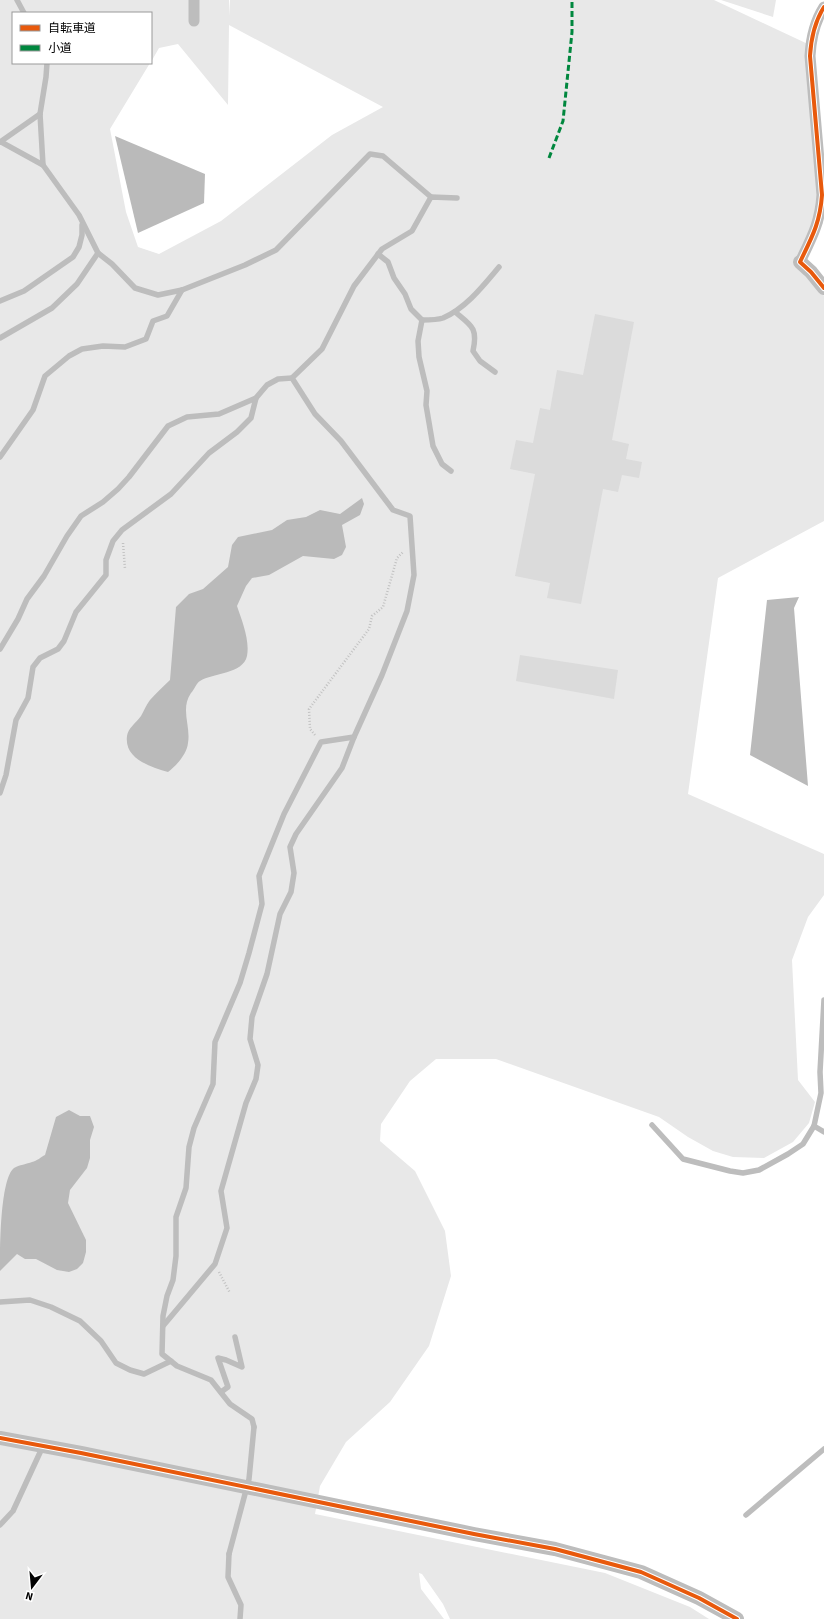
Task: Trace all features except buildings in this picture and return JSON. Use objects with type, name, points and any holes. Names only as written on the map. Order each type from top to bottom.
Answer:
[{"type":"street","points":[[194,0],[194,21]]},
{"type":"street","points":[[824,7],[810,43],[822,195],[821,212],[817,228],[800,262],[811,272],[824,288]]},
{"type":"street","points":[[0,1438],[555,1549],[641,1572],[699,1598],[737,1619]]},
{"type":"lane","points":[[17,0],[23,12]]},
{"type":"lane","points":[[43,165],[40,114],[47,64]]},
{"type":"lane","points":[[40,114],[0,142],[43,165],[79,215],[98,253],[112,264],[135,288],[158,295],[182,290],[245,265],[276,250],[370,154],[383,156],[431,197],[457,198]]},
{"type":"lane","points":[[0,793],[6,776],[16,720],[28,698],[33,667],[40,658],[58,649],[76,612],[106,575],[106,560],[113,541],[122,530],[171,494],[209,453],[251,418],[256,398],[266,385],[278,379],[292,378],[322,349],[354,286],[382,248],[412,231],[431,197]]},
{"type":"lane","points":[[0,300],[24,291],[73,257],[79,247],[82,234],[82,222]]},
{"type":"lane","points":[[0,338],[52,308],[78,284],[98,253]]},
{"type":"lane","points":[[378,254],[388,262],[394,278],[405,294],[411,309],[422,320],[442,319],[456,312],[475,294],[499,267]]},
{"type":"lane","points":[[0,457],[32,410],[45,376],[69,356],[82,349],[103,346],[125,347],[146,339],[153,321],[167,316],[182,290]]},
{"type":"lane","points":[[456,312],[473,328],[476,338],[473,351],[480,361],[495,372]]},
{"type":"lane","points":[[422,320],[418,341],[419,357],[427,390],[426,405],[433,446],[442,464],[451,471]]},
{"type":"lane","points":[[162,1326],[215,1264],[226,1228],[221,1190],[246,1103],[256,1079],[258,1065],[250,1039],[252,1017],[266,974],[280,914],[291,892],[294,873],[290,848],[296,834],[342,768],[407,611],[414,575],[410,516],[393,510],[341,441],[315,414],[292,378]]},
{"type":"lane","points":[[0,648],[18,620],[27,599],[44,576],[67,536],[81,516],[103,502],[118,489],[168,426],[187,416],[219,414],[256,398]]},
{"type":"lane","points":[[240,1619],[241,1605],[228,1577],[229,1554],[249,1479],[254,1427],[252,1419],[230,1404],[211,1380],[177,1366],[162,1354],[162,1316],[173,1280],[176,1256],[176,1217],[186,1188],[189,1147],[194,1128],[213,1084],[214,1042],[240,983],[262,904],[259,876],[284,814],[320,742],[354,737]]},
{"type":"lane","points":[[652,1125],[682,1159],[743,1173],[759,1170],[803,1144],[814,1126],[821,1093],[820,1072],[824,1000]]},
{"type":"lane","points":[[814,1126],[824,1132]]},
{"type":"lane","points":[[0,1302],[30,1300],[50,1307],[80,1321],[101,1342],[116,1363],[130,1370],[144,1374],[171,1361]]},
{"type":"lane","points":[[221,1392],[228,1387],[218,1358],[242,1367],[235,1337]]},
{"type":"lane","points":[[0,1525],[13,1511],[43,1446]]},
{"type":"lane","points":[[746,1515],[824,1449]]},
{"type":"path","points":[[122,530],[125,569]]},
{"type":"path","points":[[320,742],[310,729],[309,709],[369,629],[372,616],[383,607],[397,558],[412,544]]},
{"type":"path","points":[[215,1264],[230,1293]]},
{"type":"shaded area","points":[[0,0],[229,0],[229,16],[230,0],[714,0],[810,45],[824,206],[823,223],[808,252],[804,275],[821,289],[824,296],[824,521],[718,578],[688,794],[824,854],[824,895],[808,917],[792,960],[798,1080],[815,1102],[809,1123],[793,1142],[764,1158],[733,1157],[713,1151],[688,1137],[659,1117],[496,1059],[436,1059],[410,1081],[381,1124],[380,1141],[415,1171],[445,1231],[451,1276],[429,1346],[390,1402],[346,1442],[320,1486],[315,1514],[605,1573],[690,1607],[709,1619],[450,1619],[443,1604],[422,1574],[419,1573],[421,1589],[444,1619],[0,1619]],"holes":[[[12,12],[152,12],[152,60],[159,48],[178,44],[228,105],[229,25],[383,107],[332,135],[221,221],[159,254],[138,247],[126,212],[110,129],[149,64],[12,64]]]},
{"type":"shaded area","points":[[721,0],[776,0],[773,17]]},
{"type":"shaded area","points":[[115,136],[205,174],[204,203],[138,233]]},
{"type":"shaded area","points":[[362,498],[364,504],[360,515],[342,525],[346,547],[342,555],[334,559],[303,556],[269,575],[252,578],[246,586],[237,606],[246,637],[248,650],[247,656],[244,662],[234,670],[206,678],[199,682],[191,693],[186,705],[189,737],[188,743],[186,751],[178,763],[168,772],[154,768],[140,761],[134,756],[127,744],[129,730],[141,716],[150,700],[170,680],[176,607],[189,594],[203,589],[228,567],[232,545],[238,537],[272,530],[287,520],[306,517],[320,510],[340,514]]},
{"type":"shaded area","points":[[799,597],[794,608],[808,786],[750,755],[767,600]]},
{"type":"shaded area","points":[[69,1110],[80,1116],[90,1116],[94,1127],[90,1140],[90,1158],[87,1168],[70,1190],[68,1203],[86,1240],[86,1252],[83,1263],[77,1269],[69,1272],[57,1270],[36,1259],[25,1259],[17,1254],[0,1271],[3,1200],[9,1175],[14,1168],[36,1161],[45,1155],[56,1117]]},
{"type":"marked path","points":[[549,158],[563,121],[572,32],[572,0]]},
{"type":"cycle path","points":[[824,7],[814,30],[810,56],[822,195],[817,222],[812,237],[800,262],[811,272],[824,288]]},
{"type":"cycle path","points":[[0,1438],[555,1549],[641,1572],[699,1598],[737,1619]]}]
